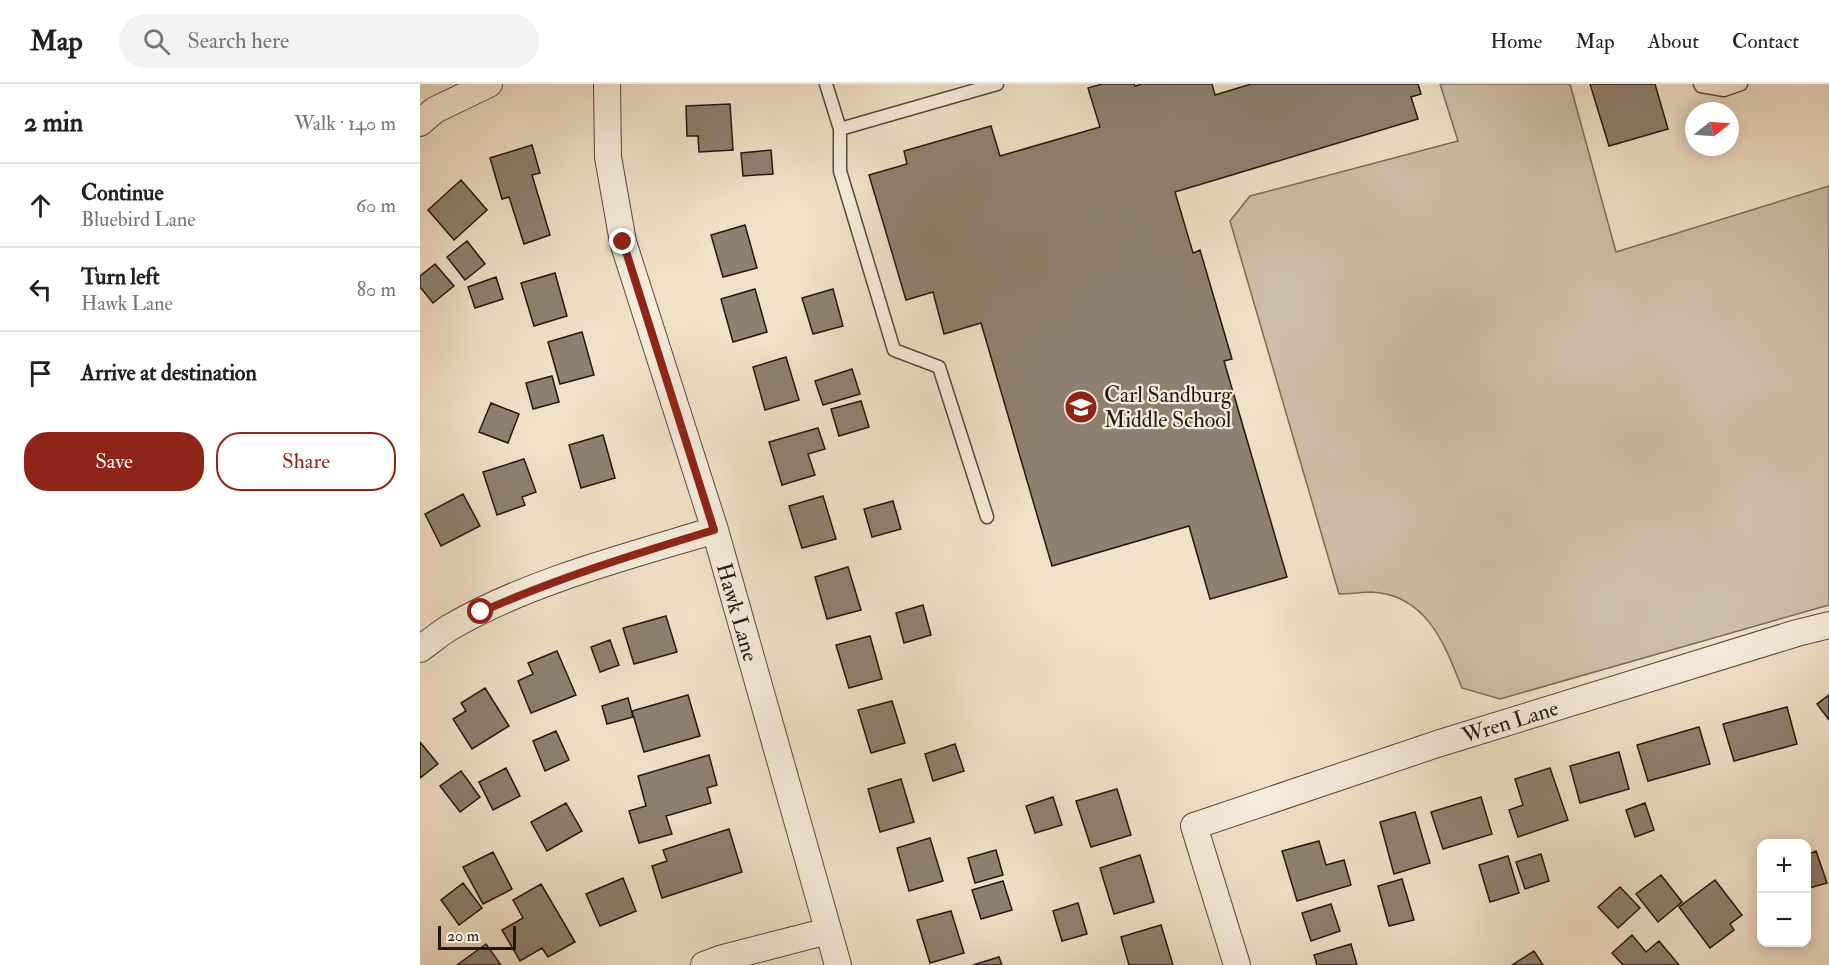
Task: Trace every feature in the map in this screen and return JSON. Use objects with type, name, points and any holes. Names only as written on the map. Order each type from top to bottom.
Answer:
[{"type":"street","points":[[420,123],[435,110],[489,84]]},
{"type":"street","name":"Hawk Lane","points":[[607,84],[608,157],[623,242],[714,530],[838,965]]},
{"type":"street","points":[[420,649],[448,628],[528,591],[593,567],[714,530]]},
{"type":"street","name":"Wren Lane","points":[[1237,965],[1194,826],[1437,744],[1797,633],[1829,626]]},
{"type":"street","points":[[704,965],[828,931]]},
{"type":"lane","points":[[826,84],[840,129],[840,171],[894,350],[939,367],[987,517]]},
{"type":"lane","points":[[840,129],[997,84]]},
{"type":"lane","points":[[1700,84],[1724,90],[1741,84]]},
{"type":"shaded area","points":[[1440,84],[1570,84],[1616,252],[1829,186],[1829,605],[1500,699],[1462,688],[1441,640],[1420,612],[1407,602],[1391,595],[1372,592],[1339,594],[1230,221],[1250,196],[1458,141]]},
{"type":"building","points":[[1102,84],[1134,84],[1135,86],[1142,84],[1212,84],[1215,95],[1251,84],[1418,84],[1421,94],[1411,97],[1418,119],[1175,192],[1193,253],[1200,250],[1232,359],[1224,361],[1287,577],[1210,599],[1189,526],[1052,566],[981,323],[944,334],[933,292],[906,300],[869,175],[907,164],[904,151],[991,126],[1000,156],[1100,127],[1088,88]]},
{"type":"building","points":[[1590,84],[1655,84],[1668,129],[1609,146]]},
{"type":"building","points":[[730,104],[733,150],[699,152],[698,136],[687,136],[686,106]]},
{"type":"building","points":[[532,145],[540,173],[532,175],[550,235],[524,244],[509,197],[502,199],[490,158]]},
{"type":"building","points":[[771,150],[773,174],[743,176],[741,153]]},
{"type":"building","points":[[461,180],[487,210],[454,240],[428,210]]},
{"type":"building","points":[[745,225],[757,268],[723,277],[711,235]]},
{"type":"building","points":[[467,241],[485,264],[465,280],[447,257]]},
{"type":"building","points":[[435,264],[454,286],[433,303],[420,287],[420,276]]},
{"type":"building","points":[[555,273],[567,316],[534,326],[521,283]]},
{"type":"building","points":[[496,277],[503,299],[475,308],[468,287]]},
{"type":"building","points":[[755,289],[767,332],[733,342],[721,299]]},
{"type":"building","points":[[833,289],[843,326],[813,334],[802,298]]},
{"type":"building","points":[[582,332],[594,375],[560,384],[548,342]]},
{"type":"building","points":[[786,357],[799,400],[765,410],[753,367]]},
{"type":"building","points":[[852,369],[860,394],[823,405],[815,381]]},
{"type":"building","points":[[552,376],[559,402],[533,409],[526,383]]},
{"type":"building","points":[[861,401],[869,427],[839,436],[831,409]]},
{"type":"building","points":[[491,403],[519,414],[508,443],[479,432]]},
{"type":"building","points":[[818,428],[825,449],[808,454],[815,475],[782,485],[769,442]]},
{"type":"building","points":[[603,435],[615,478],[581,488],[569,445]]},
{"type":"building","points":[[524,459],[536,492],[522,497],[525,505],[497,515],[483,472]]},
{"type":"building","points":[[463,494],[480,526],[441,546],[425,514]]},
{"type":"building","points":[[823,496],[836,539],[802,548],[789,506]]},
{"type":"building","points":[[893,501],[901,529],[872,537],[864,509]]},
{"type":"building","points":[[848,567],[861,610],[827,619],[815,577]]},
{"type":"building","points":[[923,605],[931,635],[904,643],[896,613]]},
{"type":"building","points":[[666,616],[677,652],[634,664],[623,628]]},
{"type":"building","points":[[870,636],[882,679],[849,688],[836,645]]},
{"type":"building","points":[[610,640],[619,665],[600,672],[591,647]]},
{"type":"building","points":[[557,651],[576,695],[531,713],[518,681],[533,674],[528,663]]},
{"type":"building","points":[[485,688],[509,726],[472,749],[453,719],[466,711],[461,703]]},
{"type":"building","points":[[688,695],[700,736],[644,752],[632,711]]},
{"type":"building","points":[[1829,695],[1829,720],[1817,704]]},
{"type":"building","points":[[628,698],[633,717],[607,724],[602,706]]},
{"type":"building","points":[[892,701],[905,743],[871,753],[858,710]]},
{"type":"building","points":[[1787,707],[1797,744],[1734,761],[1723,724]]},
{"type":"building","points":[[1699,727],[1710,764],[1648,781],[1637,745]]},
{"type":"building","points":[[556,731],[569,760],[545,771],[533,741]]},
{"type":"building","points":[[420,742],[438,764],[420,778]]},
{"type":"building","points":[[955,744],[964,771],[933,781],[925,754]]},
{"type":"building","points":[[1619,752],[1629,789],[1580,803],[1570,766]]},
{"type":"building","points":[[709,755],[717,785],[707,788],[711,803],[666,816],[672,834],[639,843],[629,811],[646,806],[638,776]]},
{"type":"building","points":[[506,768],[520,796],[493,810],[479,782]]},
{"type":"building","points":[[1550,768],[1568,820],[1518,837],[1509,810],[1523,805],[1515,779]]},
{"type":"building","points":[[461,771],[480,797],[460,812],[440,786]]},
{"type":"building","points":[[901,779],[914,822],[880,832],[868,789]]},
{"type":"building","points":[[1117,789],[1131,835],[1091,847],[1076,801]]},
{"type":"building","points":[[1053,797],[1062,825],[1035,833],[1026,806]]},
{"type":"building","points":[[1481,797],[1492,834],[1443,849],[1431,812]]},
{"type":"building","points":[[566,803],[582,831],[547,851],[531,822]]},
{"type":"building","points":[[1645,803],[1654,830],[1635,837],[1626,810]]},
{"type":"building","points":[[1415,812],[1430,863],[1394,874],[1380,822]]},
{"type":"building","points":[[729,829],[742,872],[662,898],[652,866],[667,861],[663,850]]},
{"type":"building","points":[[930,838],[943,881],[909,891],[897,848]]},
{"type":"building","points":[[1319,841],[1326,865],[1344,860],[1351,885],[1297,901],[1282,851]]},
{"type":"building","points":[[996,850],[1003,875],[975,883],[968,858]]},
{"type":"building","points":[[1816,851],[1827,883],[1811,888],[1811,853]]},
{"type":"building","points":[[493,852],[512,889],[483,904],[463,867]]},
{"type":"building","points":[[1541,854],[1549,881],[1525,889],[1516,862]]},
{"type":"building","points":[[1140,855],[1154,902],[1114,914],[1100,868]]},
{"type":"building","points":[[1508,856],[1519,893],[1490,902],[1479,865]]},
{"type":"building","points":[[1661,875],[1682,902],[1658,922],[1636,894]]},
{"type":"building","points":[[623,878],[636,911],[600,926],[586,894]]},
{"type":"building","points":[[1402,879],[1414,920],[1389,926],[1378,886]]},
{"type":"building","points":[[1715,880],[1742,915],[1730,924],[1734,930],[1710,948],[1679,907]]},
{"type":"building","points":[[1003,881],[1012,910],[981,919],[972,890]]},
{"type":"building","points":[[463,883],[482,908],[459,925],[441,900]]},
{"type":"building","points":[[541,884],[575,942],[548,957],[542,948],[520,961],[502,930],[523,918],[513,900]]},
{"type":"building","points":[[1620,887],[1640,908],[1618,928],[1598,907]]},
{"type":"building","points":[[1078,903],[1087,934],[1062,941],[1053,911]]},
{"type":"building","points":[[1331,904],[1340,931],[1311,941],[1302,913]]},
{"type":"building","points":[[951,911],[964,953],[930,963],[917,920]]},
{"type":"building","points":[[1161,925],[1173,965],[1129,965],[1121,937]]},
{"type":"building","points":[[1632,935],[1646,952],[1659,941],[1679,965],[1623,965],[1612,953]]},
{"type":"building","points":[[486,944],[501,965],[457,965]]},
{"type":"building","points":[[1351,944],[1357,965],[1317,965],[1314,955]]},
{"type":"building","points":[[1534,951],[1543,965],[1512,965]]},
{"type":"building","points":[[999,957],[1002,965],[973,965]]},
{"type":"place","name":"Carl Sandburg Middle School","points":[[1081,407]]},
{"type":"route","points":[[481,612],[528,591],[593,567],[714,530],[623,242]]}]
